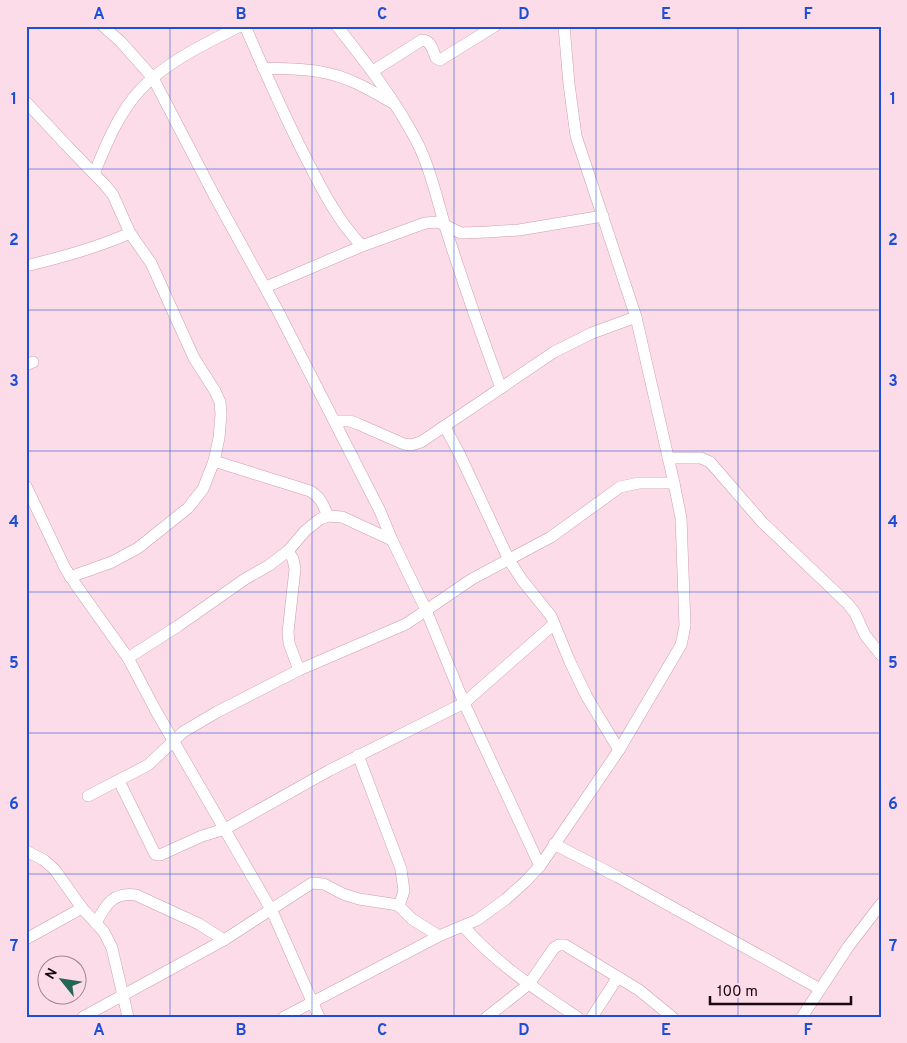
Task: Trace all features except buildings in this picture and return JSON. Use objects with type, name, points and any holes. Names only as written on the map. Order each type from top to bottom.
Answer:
[{"type":"street","points":[[103,26],[121,42],[153,78],[214,195],[266,287],[380,512],[426,610],[464,703],[540,866]]},
{"type":"street","points":[[94,174],[116,124],[140,91],[153,78],[186,54],[240,26]]},
{"type":"street","points":[[245,26],[278,103],[320,184],[342,223],[362,246]]},
{"type":"street","points":[[337,26],[373,71],[396,106],[419,147],[434,185],[445,225],[501,388]]},
{"type":"street","points":[[373,71],[422,40],[430,43],[436,58],[440,60],[495,26]]},
{"type":"street","points":[[284,1017],[439,936],[477,920],[506,899],[525,882],[540,866],[619,750],[681,645],[685,626],[681,518],[636,317],[576,136],[564,26]]},
{"type":"street","points":[[263,68],[321,72],[344,78],[370,90],[396,106]]},
{"type":"street","points":[[26,102],[106,185],[113,195],[130,233],[151,263],[194,358],[220,402],[219,438],[214,461],[203,489],[188,508],[138,548],[112,562],[70,577]]},
{"type":"street","points":[[266,287],[362,246],[425,223],[438,222],[461,233],[487,232],[519,230],[603,216]]},
{"type":"street","points":[[26,266],[76,254],[130,233]]},
{"type":"street","points":[[335,421],[350,421],[404,444],[411,445],[422,442],[532,366],[592,333],[636,317]]},
{"type":"street","points":[[444,427],[459,453],[508,560],[546,608],[587,697],[619,750]]},
{"type":"street","points":[[668,458],[701,458],[710,462],[762,522],[848,604],[865,635],[881,656]]},
{"type":"street","points":[[214,461],[310,491],[316,494],[322,501],[328,516]]},
{"type":"street","points":[[88,796],[148,765],[183,732],[210,716],[299,670],[406,624],[472,579],[551,537],[620,487],[639,483],[674,483]]},
{"type":"street","points":[[26,486],[70,577],[128,658],[272,911],[318,1017]]},
{"type":"street","points":[[128,658],[178,626],[245,578],[268,566],[288,551],[320,519],[328,516],[342,517],[392,540]]},
{"type":"street","points":[[288,551],[293,559],[295,570],[288,632],[299,670]]},
{"type":"street","points":[[119,781],[157,855],[202,836],[225,829],[358,755],[464,703],[554,624]]},
{"type":"street","points":[[358,755],[401,869],[404,891],[399,906]]},
{"type":"street","points":[[554,844],[618,877],[820,989]]},
{"type":"street","points":[[26,851],[44,860],[55,870],[82,908],[104,932],[112,948],[128,1017]]},
{"type":"street","points":[[83,1017],[224,940],[316,882],[359,899],[399,906],[412,919],[439,936]]},
{"type":"street","points":[[96,923],[105,906],[114,898],[126,894],[136,895],[199,924],[224,940]]},
{"type":"street","points":[[802,1017],[856,936],[881,904]]},
{"type":"street","points":[[26,939],[82,908]]},
{"type":"street","points":[[463,926],[502,964],[577,1017]]},
{"type":"street","points":[[487,1017],[529,984],[554,948],[560,945],[565,945],[618,976],[672,1017]]},
{"type":"street","points":[[592,1017],[618,976]]}]
